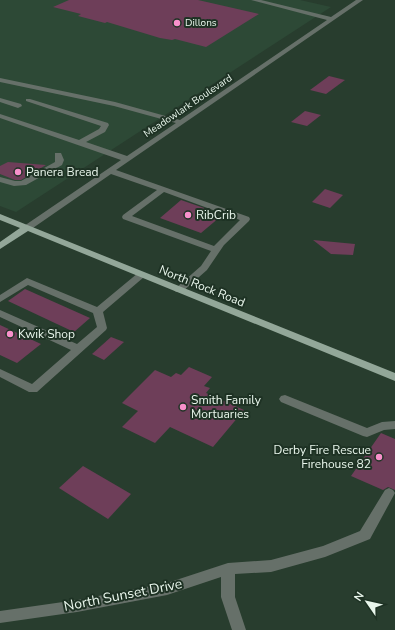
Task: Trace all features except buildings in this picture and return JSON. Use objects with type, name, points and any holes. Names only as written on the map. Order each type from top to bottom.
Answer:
[{"type":"main road","name":"North Rock Road","points":[[0,217],[395,377]]},
{"type":"main road","points":[[0,246],[27,228]]},
{"type":"street","points":[[254,0],[332,19]]},
{"type":"street","name":"Meadowlark Boulevard","points":[[27,228],[360,0]]},
{"type":"street","points":[[0,80],[115,104],[181,122]]},
{"type":"street","points":[[0,100],[18,106]]},
{"type":"street","points":[[28,100],[104,125],[102,130],[78,143]]},
{"type":"street","points":[[0,116],[127,160]]},
{"type":"street","points":[[0,179],[14,184],[23,183],[59,163],[60,160],[58,155]]},
{"type":"street","points":[[110,171],[246,219],[216,250],[204,268],[179,290]]},
{"type":"street","points":[[163,189],[126,217],[216,250]]},
{"type":"street","points":[[98,311],[141,275]]},
{"type":"street","points":[[0,300],[27,281],[98,311]]},
{"type":"street","points":[[0,373],[33,389],[102,328],[98,311]]},
{"type":"street","points":[[0,313],[78,349]]},
{"type":"street","points":[[285,399],[367,433],[382,426],[395,425]]},
{"type":"street","name":"North Sunset Drive","points":[[0,617],[77,606],[167,589],[228,568],[270,566],[325,551],[365,535],[389,493]]},
{"type":"street","points":[[228,568],[228,597],[239,630]]},
{"type":"shaded area","points":[[0,0],[300,0],[331,7],[16,212],[0,206]]},
{"type":"place","name":"Dillons","points":[[177,23]]},
{"type":"place","name":"Panera Bread","points":[[18,172]]},
{"type":"place","name":"RibCrib","points":[[188,215]]},
{"type":"place","name":"Kwik Shop","points":[[10,334]]},
{"type":"place","name":"Smith Family Mortuaries","points":[[183,407]]},
{"type":"place","name":"Derby Fire Rescue Firehouse 82","points":[[379,457]]}]
